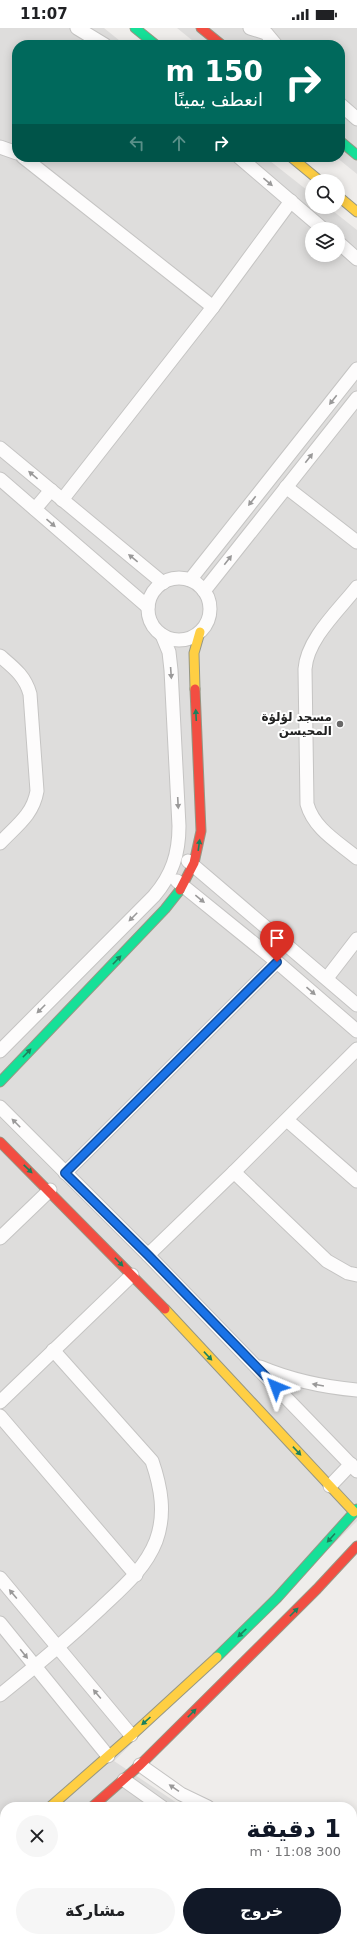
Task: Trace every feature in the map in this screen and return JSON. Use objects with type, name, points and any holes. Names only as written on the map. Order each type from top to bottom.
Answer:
[{"type":"street","points":[[77,28],[97,40]]},
{"type":"street","points":[[135,28],[150,40]]},
{"type":"street","points":[[201,28],[216,40]]},
{"type":"street","points":[[250,28],[265,31],[272,40]]},
{"type":"street","points":[[345,108],[357,119]]},
{"type":"street","points":[[345,145],[357,155]]},
{"type":"street","points":[[0,147],[12,151]]},
{"type":"street","points":[[29,162],[213,307]]},
{"type":"street","points":[[245,162],[315,222]]},
{"type":"street","points":[[297,162],[312,174]]},
{"type":"street","points":[[62,500],[213,307],[291,201]]},
{"type":"street","points":[[345,202],[357,212]]},
{"type":"street","points":[[345,248],[357,259]]},
{"type":"street","points":[[190,580],[357,369]]},
{"type":"street","points":[[204,591],[357,398]]},
{"type":"street","points":[[0,448],[163,583]]},
{"type":"street","points":[[3,487],[35,509],[148,606]]},
{"type":"street","points":[[286,487],[357,542]]},
{"type":"street","points":[[35,509],[51,490]]},
{"type":"street","points":[[0,1082],[165,909],[184,885],[194,866],[200,845],[201,830],[194,653],[200,632],[209,618],[210,609],[207,596],[204,591],[190,580],[176,578],[163,583],[154,590],[148,606],[151,623],[162,635],[169,639],[182,640],[200,632]]},
{"type":"street","points":[[357,587],[312,644],[307,656],[305,669],[307,804],[315,823],[357,858]]},
{"type":"street","points":[[0,1051],[154,896],[169,876],[178,852],[179,826],[172,670],[169,652],[162,635]]},
{"type":"street","points":[[0,656],[21,674],[28,688],[37,790],[35,802],[30,812],[0,843]]},
{"type":"street","points":[[178,852],[357,1004]]},
{"type":"street","points":[[169,876],[184,885],[357,1031]]},
{"type":"street","points":[[326,978],[357,939]]},
{"type":"street","points":[[65,1173],[277,962]]},
{"type":"street","points":[[148,1255],[287,1120],[357,1049]]},
{"type":"street","points":[[0,1107],[148,1255],[354,1468],[330,1486]]},
{"type":"street","points":[[287,1120],[357,1181]]},
{"type":"street","points":[[0,1142],[50,1190],[132,1274],[330,1486],[356,1511],[264,1611],[193,1679],[56,1802]]},
{"type":"street","points":[[234,1172],[327,1262],[348,1273],[357,1275]]},
{"type":"street","points":[[0,1238],[50,1190]]},
{"type":"street","points":[[0,1402],[132,1274]]},
{"type":"street","points":[[0,1695],[58,1649],[136,1575],[148,1558],[156,1540],[161,1520],[162,1500],[159,1480],[152,1461],[53,1350]]},
{"type":"street","points":[[255,1365],[295,1380],[316,1385],[357,1390]]},
{"type":"street","points":[[0,1416],[136,1575]]},
{"type":"street","points":[[98,1802],[140,1765],[317,1589],[357,1546]]},
{"type":"street","points":[[0,1578],[131,1735]]},
{"type":"street","points":[[0,1623],[108,1756]]},
{"type":"street","points":[[140,1765],[182,1794],[198,1802]]},
{"type":"street","points":[[124,1780],[155,1802]]},
{"type":"shaded area","points":[[0,28],[104,28],[119,40],[12,40],[12,162],[271,162],[305,188],[305,214],[337,214],[357,230],[357,1521],[114,1761],[176,1802],[0,1802]]},
{"type":"shaded area","points":[[177,28],[357,28],[357,174],[342,162],[345,162],[345,40],[192,40]]},
{"type":"traffic: fast","points":[[135,28],[150,40]]},
{"type":"traffic: fast","points":[[345,145],[357,155]]},
{"type":"traffic: fast","points":[[0,1082],[165,909],[180,890]]},
{"type":"traffic: fast","points":[[217,1657],[277,1598],[357,1509]]},
{"type":"traffic: slow","points":[[297,162],[312,174]]},
{"type":"traffic: slow","points":[[345,202],[357,212]]},
{"type":"traffic: slow","points":[[195,689],[194,653],[200,632]]},
{"type":"traffic: slow","points":[[165,1309],[354,1512]]},
{"type":"traffic: slow","points":[[56,1802],[217,1657]]},
{"type":"traffic: jam","points":[[201,28],[216,40]]},
{"type":"traffic: jam","points":[[180,890],[194,863],[201,831],[195,689]]},
{"type":"traffic: jam","points":[[0,1142],[165,1309]]},
{"type":"traffic: jam","points":[[98,1802],[140,1765],[317,1589],[357,1546]]},
{"type":"place","name":"مسجد لؤلؤة المحيسن","points":[[340,724]]},
{"type":"route","points":[[276,1387],[148,1255],[65,1173],[277,962]]}]
